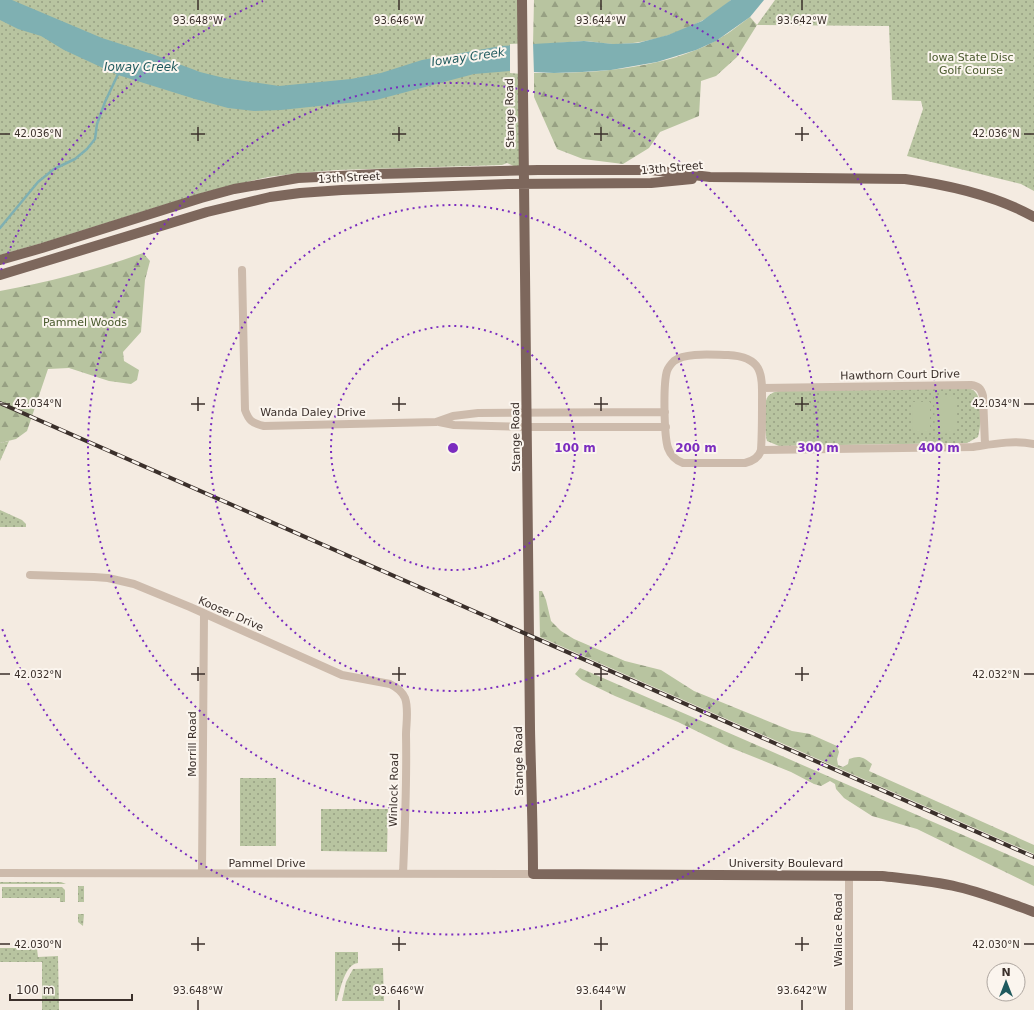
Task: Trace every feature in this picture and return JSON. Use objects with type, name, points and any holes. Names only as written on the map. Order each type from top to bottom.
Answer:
[{"type":"main road","name":"Stange Road","points":[[522,0],[523,184],[528,413],[530,730],[533,874]]},
{"type":"main road","name":"13th Street","points":[[0,260],[234,189],[298,178],[336,175],[523,170],[651,170],[710,176],[905,179],[930,182],[990,198],[1034,217]]},
{"type":"main road","name":"13th Street","points":[[0,275],[207,212],[270,197],[342,190],[523,184],[651,183],[710,176]]},
{"type":"main road","name":"University Boulevard","points":[[533,874],[882,876],[924,880],[959,887],[999,899],[1034,912]]},
{"type":"street","name":"Wanda Daley Drive","points":[[242,270],[245,410],[248,418],[254,423],[264,426],[436,422],[453,416],[478,413],[528,413]]},
{"type":"street","points":[[728,355],[747,358],[757,366],[760,372],[762,388],[762,450],[760,455],[745,463],[682,463],[672,456],[668,448],[666,436],[665,412],[666,379],[668,370],[673,362],[686,356],[728,355]]},
{"type":"street","name":"Hawthorn Court Drive","points":[[762,388],[971,385],[979,387],[983,396],[985,445]]},
{"type":"street","points":[[528,413],[665,412]]},
{"type":"street","points":[[436,422],[454,425],[528,427],[666,427]]},
{"type":"street","points":[[762,450],[973,447],[1008,442],[1034,444]]},
{"type":"street","name":"Kooser Drive","points":[[30,576],[94,577],[122,581],[143,588],[342,675],[390,684],[401,692],[405,699],[406,707]]},
{"type":"street","name":"Morrill Road","points":[[202,873],[204,614]]},
{"type":"street","name":"Winlock Road","points":[[403,874],[406,707]]},
{"type":"street","name":"Pammel Drive","points":[[0,873],[533,874]]},
{"type":"street","name":"Wallace Road","points":[[849,875],[849,1010]]},
{"type":"green space","points":[[0,0],[522,0],[523,170],[507,163],[502,165],[337,170],[268,177],[205,192],[0,255]]},
{"type":"green space","points":[[534,0],[731,0],[719,10],[692,26],[660,38],[628,44],[605,44],[582,41],[533,45]]},
{"type":"green space","name":"Iowa State Disc Golf Course","points":[[775,0],[1034,0],[1034,191],[1021,184],[907,156],[923,109],[921,101],[892,100],[889,26],[757,25]]},
{"type":"green space","points":[[750,17],[757,25],[737,57],[716,76],[701,81],[699,116],[660,132],[649,148],[623,164],[583,159],[557,149],[534,97],[534,73],[603,71],[650,64],[673,58],[715,41]]},
{"type":"green space","name":"Pammel Woods","points":[[143,253],[150,261],[145,280],[141,332],[123,352],[124,361],[139,370],[137,380],[131,384],[109,381],[69,368],[48,369],[27,431],[16,439],[0,443],[0,291],[72,275]]},
{"type":"green space","points":[[968,388],[974,391],[978,397],[981,414],[978,437],[967,443],[779,446],[767,441],[765,419],[766,402],[769,395],[778,391]]},
{"type":"green space","points":[[934,397],[957,397],[957,433],[935,434]]},
{"type":"green space","points":[[912,402],[930,402],[930,431],[913,432]]},
{"type":"green space","points":[[9,441],[0,461],[0,443]]},
{"type":"green space","points":[[0,510],[22,520],[26,524],[26,527],[0,527]]},
{"type":"green space","points":[[539,591],[542,591],[546,600],[551,621],[561,631],[574,639],[625,661],[661,670],[694,691],[792,731],[810,734],[837,746],[839,752],[837,759],[838,765],[843,767],[848,764],[849,759],[859,757],[864,758],[872,764],[869,771],[1034,845],[1034,854],[540,637]]},
{"type":"green space","points":[[580,668],[1034,866],[1034,886],[917,829],[872,816],[844,798],[836,789],[835,784],[830,781],[821,786],[814,784],[791,772],[729,747],[678,722],[615,696],[582,680],[575,674]]},
{"type":"green space","points":[[240,778],[276,778],[276,846],[240,846]]},
{"type":"green space","points":[[321,809],[388,809],[387,852],[321,851]]},
{"type":"green space","points":[[0,882],[61,882],[66,884],[0,884]]},
{"type":"green space","points":[[78,886],[84,886],[84,902],[78,902]]},
{"type":"green space","points":[[2,887],[62,887],[65,890],[65,902],[60,902],[60,898],[2,898]]},
{"type":"green space","points":[[78,914],[84,914],[83,926],[78,922]]},
{"type":"green space","points":[[0,948],[39,948],[37,949],[38,957],[58,956],[59,1010],[42,1010],[42,962],[0,962]]},
{"type":"green space","points":[[335,952],[358,952],[358,963],[353,964],[346,973],[337,1001],[335,1001]]},
{"type":"green space","points":[[383,968],[384,1001],[342,1001],[346,982],[353,969]]},
{"type":"water","name":"Ioway Creek","points":[[0,0],[12,0],[102,38],[155,55],[200,72],[224,78],[279,86],[351,79],[381,73],[422,60],[501,46],[584,41],[613,44],[638,43],[668,35],[702,21],[731,0],[764,0],[750,17],[716,41],[696,50],[657,62],[611,70],[582,72],[554,73],[510,71],[474,74],[376,100],[281,110],[254,111],[228,108],[118,75],[64,50],[41,36],[18,29],[0,20]]},
{"type":"pier","points":[[533,43],[534,75],[510,73],[510,44]]},
{"type":"waterway","points":[[0,228],[38,182],[54,169],[75,159],[87,149],[95,139],[97,124],[105,102],[119,72]]},
{"type":"railway","points":[[0,403],[1034,857]]}]
